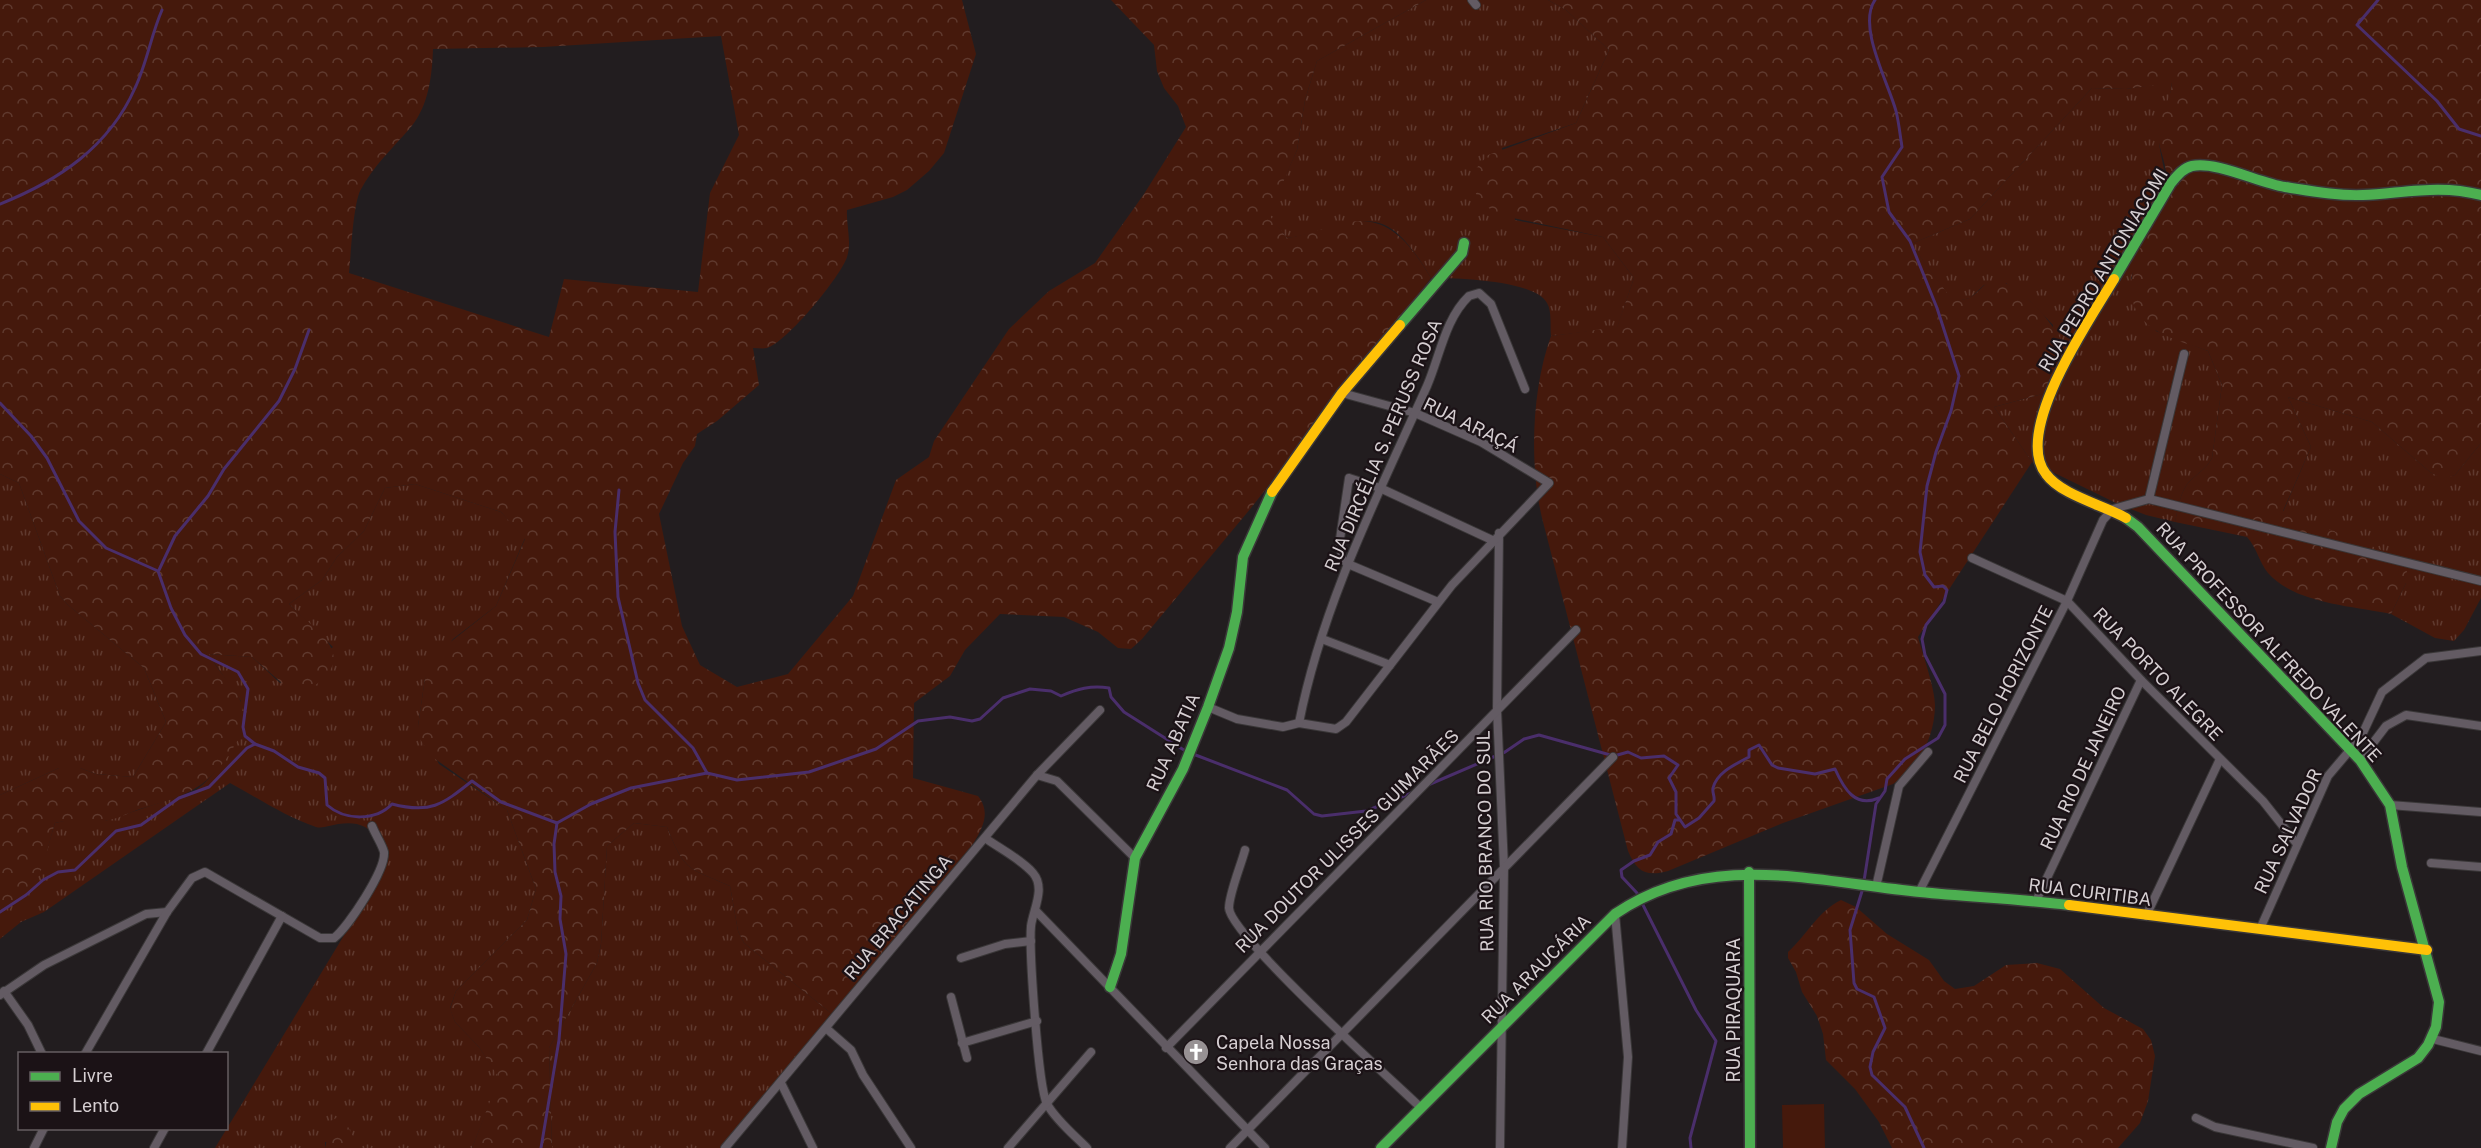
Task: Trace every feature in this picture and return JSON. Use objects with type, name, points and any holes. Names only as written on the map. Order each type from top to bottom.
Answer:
[{"type":"street","name":"RUA PEDRO ANTONIACOMI","points":[[2113,509],[2055,484],[2044,473],[2038,462],[2038,446],[2047,401],[2071,349],[2170,183],[2181,171],[2193,166],[2273,186],[2350,195],[2459,188],[2481,195]]},
{"type":"street","points":[[1342,393],[1462,253],[1464,243]]},
{"type":"street","name":"RUA DIRCÉLIA S. PERUSS ROSA","points":[[1299,723],[1306,683],[1348,564],[1415,413],[1454,315],[1469,296],[1479,294],[1491,304],[1525,389]]},
{"type":"street","points":[[2149,499],[2184,354]]},
{"type":"street","name":"RUA ARAÇÁ","points":[[1342,393],[1415,413],[1481,442],[1549,483],[1499,532]]},
{"type":"street","name":"RUA ABATIA","points":[[1110,987],[1121,954],[1135,858],[1183,769],[1208,707],[1231,639],[1237,612],[1243,557],[1276,484],[1342,393]]},
{"type":"street","points":[[1438,602],[1348,564],[1342,559],[1340,539],[1348,481],[1351,477],[1492,540]]},
{"type":"street","points":[[2113,509],[2149,499],[2481,581]]},
{"type":"street","name":"RUA BELO HORIZONTE","points":[[1918,892],[2067,601],[2097,532],[2113,509]]},
{"type":"street","name":"RUA PROFESSOR ALFREDO VALENTE","points":[[2113,509],[2138,527],[2360,760],[2390,805],[2409,896],[2427,950],[2439,1002],[2438,1023],[2433,1039]]},
{"type":"street","points":[[1208,707],[1237,719],[1283,727],[1299,723],[1336,729],[1346,722],[1438,602],[1499,532]]},
{"type":"street","name":"RUA RIO BRANCO DO SUL","points":[[1499,532],[1497,710],[1504,867],[1500,1148]]},
{"type":"street","name":"RUA PORTO ALEGRE","points":[[1972,558],[2067,601],[2263,801],[2297,844]]},
{"type":"street","name":"RUA DOUTOR ULISSES GUIMARÃES","points":[[1166,1048],[1576,630]]},
{"type":"street","points":[[1322,639],[1390,665]]},
{"type":"street","name":"RUA SALVADOR","points":[[2260,929],[2328,777],[2361,737],[2382,692],[2419,661],[2426,658],[2481,651]]},
{"type":"street","name":"RUA RIO DE JANEIRO","points":[[2036,901],[2142,680]]},
{"type":"street","name":"RUA BRACATINGA","points":[[725,1148],[827,1029],[1037,775],[1100,710]]},
{"type":"street","points":[[2360,760],[2386,726],[2406,715],[2481,726]]},
{"type":"street","points":[[1876,887],[1899,786],[1928,752]]},
{"type":"street","points":[[1230,1148],[1341,1031],[1613,757]]},
{"type":"street","points":[[2146,916],[2220,759]]},
{"type":"street","points":[[1037,775],[1057,781],[1135,858]]},
{"type":"street","points":[[2390,805],[2481,812]]},
{"type":"street","points":[[86,1052],[167,912],[192,878],[205,872],[320,938],[334,938],[344,930],[382,866],[384,852],[372,826]]},
{"type":"street","points":[[985,838],[1034,874],[1038,888],[1037,912],[1031,923],[1031,941],[1037,1021],[1047,1103],[1087,1148]]},
{"type":"street","points":[[1245,850],[1229,908],[1233,920],[1258,953],[1421,1108]]},
{"type":"street","points":[[2431,863],[2481,867]]},
{"type":"street","name":"RUA CURITIBA","points":[[1749,872],[1918,892],[2036,901],[2427,950]]},
{"type":"street","name":"RUA ARAUCÁRIA","points":[[1381,1148],[1502,1025],[1632,900],[1676,885],[1749,872]]},
{"type":"street","name":"RUA PIRAQUARA","points":[[1749,872],[1750,1148]]},
{"type":"street","points":[[42,1052],[28,1025],[2,993],[44,964],[146,914],[167,912]]},
{"type":"street","points":[[1037,912],[1265,1148]]},
{"type":"street","points":[[1615,914],[1628,1058],[1622,1148]]},
{"type":"street","points":[[207,1052],[282,916]]},
{"type":"street","points":[[961,958],[1005,944],[1031,941]]},
{"type":"street","points":[[951,997],[967,1058]]},
{"type":"street","points":[[962,1043],[1037,1021]]},
{"type":"street","points":[[827,1029],[851,1050],[863,1075],[911,1148]]},
{"type":"street","points":[[2331,1148],[2342,1110],[2357,1096],[2420,1056],[2433,1039],[2481,1051]]},
{"type":"street","points":[[1008,1148],[1091,1052]]},
{"type":"street","points":[[781,1083],[813,1148]]},
{"type":"street","points":[[2196,1118],[2215,1127],[2313,1148]]},
{"type":"street","points":[[34,1148],[43,1130]]},
{"type":"street","points":[[154,1148],[164,1130]]},
{"type":"green space","points":[[0,0],[962,0],[976,54],[944,153],[929,171],[907,190],[893,197],[847,210],[849,245],[843,266],[800,322],[787,334],[767,348],[753,348],[759,385],[717,421],[697,434],[695,446],[683,463],[659,514],[682,626],[700,665],[737,687],[788,674],[853,596],[896,480],[929,457],[934,441],[1009,329],[1049,291],[1095,263],[1144,194],[1186,127],[1178,106],[1164,88],[1157,71],[1154,45],[1111,0],[1426,0],[1317,61],[1305,100],[1297,150],[1269,215],[1287,238],[1357,221],[1384,226],[1405,242],[1431,278],[1251,508],[1142,639],[1131,649],[1118,648],[1098,632],[1064,617],[1000,614],[965,650],[950,676],[914,703],[913,778],[978,796],[984,808],[984,820],[973,844],[832,1014],[744,943],[738,931],[730,886],[689,866],[678,853],[667,827],[634,823],[607,846],[601,944],[597,963],[549,1048],[552,1148],[472,1148],[499,1078],[479,1047],[455,1022],[450,1009],[456,991],[527,920],[536,889],[507,810],[431,756],[420,739],[418,726],[425,678],[431,663],[439,651],[496,606],[525,539],[501,512],[415,484],[385,488],[364,531],[337,557],[322,580],[289,604],[323,636],[330,646],[334,656],[332,667],[323,678],[307,691],[291,691],[252,657],[209,654],[238,696],[245,717],[240,736],[222,764],[203,783],[169,800],[105,821],[55,823],[43,864],[33,885],[25,895],[0,911],[0,795],[59,768],[80,768],[96,774],[133,777],[166,722],[144,668],[60,596],[19,483],[0,474]],"holes":[[[721,36],[739,135],[710,193],[698,292],[564,279],[549,337],[349,273],[354,219],[360,191],[377,165],[411,127],[422,109],[430,79],[433,49],[543,47]]]},
{"type":"green space","points":[[1426,0],[1548,0],[1566,10],[1609,50],[1576,123],[1502,148],[1515,220],[1603,237],[1634,278],[1617,328],[1551,336],[1549,306],[1540,295],[1527,289],[1494,282],[1431,278],[1413,251],[1398,234],[1383,224],[1369,221],[1353,223],[1287,238],[1268,215],[1297,150],[1305,100],[1317,61]]},
{"type":"green space","points":[[1548,0],[2481,0],[2481,443],[2455,475],[2443,479],[2430,472],[2372,422],[2288,397],[2311,447],[2283,511],[2394,555],[2407,569],[2406,583],[2391,614],[2326,602],[2293,591],[2268,573],[2247,537],[2175,522],[2183,491],[2212,458],[2222,385],[2208,351],[2157,331],[2140,317],[2132,300],[2131,281],[2136,262],[2165,185],[2166,171],[2158,131],[2172,83],[2126,89],[2092,88],[1970,219],[1911,244],[1953,301],[1971,297],[1990,282],[2004,282],[2025,296],[2036,307],[2055,330],[2066,350],[2046,393],[1994,407],[2032,462],[1918,637],[1931,681],[1935,705],[1932,728],[1924,750],[1911,769],[1893,784],[1783,823],[1668,871],[1648,873],[1643,871],[1635,864],[1628,851],[1542,518],[1535,474],[1534,450],[1536,402],[1551,336],[1617,327],[1634,278],[1603,237],[1499,215],[1480,202],[1472,185],[1473,172],[1488,155],[1576,123],[1609,50],[1566,10]]},
{"type":"green space","points":[[2172,82],[2159,138],[2165,185],[2131,278],[2156,331],[2208,351],[2222,385],[2212,458],[2183,491],[2175,522],[2146,515],[2118,504],[2032,462],[1994,407],[2046,393],[2053,325],[2030,301],[2006,283],[1984,285],[1970,298],[1953,302],[1911,244],[1970,219],[2092,88],[2126,89]]},
{"type":"green space","points":[[2288,397],[2372,422],[2430,472],[2443,478],[2455,475],[2481,443],[2481,598],[2464,630],[2454,641],[2435,638],[2391,614],[2406,583],[2394,556],[2283,512],[2311,447]]},
{"type":"green space","points":[[0,474],[19,483],[60,596],[144,668],[166,722],[133,777],[96,774],[80,768],[59,768],[0,795]]},
{"type":"green space","points":[[415,484],[501,512],[525,538],[496,606],[453,639],[425,678],[418,726],[439,764],[507,810],[536,889],[527,920],[456,991],[450,1008],[455,1022],[479,1047],[500,1078],[472,1148],[359,1148],[325,1142],[325,1148],[215,1148],[380,876],[378,844],[369,829],[351,823],[316,827],[283,813],[230,783],[44,912],[21,922],[0,939],[0,911],[13,904],[32,885],[43,863],[55,823],[73,819],[105,821],[195,791],[207,781],[227,751],[241,701],[208,654],[252,657],[280,683],[333,647],[289,604],[322,580],[337,557],[364,531],[385,488]]},
{"type":"green space","points":[[634,823],[667,827],[678,853],[689,866],[730,886],[738,931],[744,943],[832,1014],[722,1148],[552,1148],[549,1048],[597,963],[601,944],[607,846]]},
{"type":"green space","points":[[1841,900],[1856,907],[1887,934],[1929,960],[1944,981],[1955,989],[1974,986],[2006,965],[2037,963],[2060,969],[2104,1008],[2143,1029],[2151,1040],[2155,1056],[2148,1101],[2140,1123],[2118,1148],[1892,1148],[1879,1122],[1855,1089],[1826,1060],[1823,1034],[1817,1016],[1802,992],[1796,972],[1788,958],[1788,952],[1819,917]]},
{"type":"green space","points":[[1824,1104],[1825,1148],[1783,1148],[1782,1105]]},
{"type":"green space","points":[[338,1117],[345,1121],[359,1148],[325,1148],[331,1121]]},
{"type":"waterway","points":[[1864,881],[1876,804],[1885,791],[1887,779],[1905,759],[1938,738],[1945,725],[1945,694],[1925,655],[1922,639],[1926,625],[1944,602],[1947,590],[1943,586],[1934,587],[1925,575],[1920,552],[1927,486],[1951,411],[1959,376],[1937,308],[1910,241],[1889,212],[1882,177],[1902,147],[1896,111],[1872,39],[1870,11],[1875,0]]},
{"type":"waterway","points":[[2378,0],[2357,25],[2437,101],[2459,129],[2481,136]]},
{"type":"waterway","points":[[0,204],[42,184],[80,160],[111,128],[135,88],[162,10]]},
{"type":"waterway","points":[[159,570],[175,536],[208,496],[224,469],[279,401],[295,369],[309,330]]},
{"type":"waterway","points":[[0,403],[31,436],[47,458],[79,521],[106,548],[158,571],[171,608],[185,635],[201,654],[238,672],[248,689],[243,727],[245,736],[255,744],[274,751],[298,767],[319,773],[325,778],[327,805],[342,814],[369,816],[378,814],[392,804],[416,808],[435,805],[472,781],[501,802],[557,823],[591,804],[631,788],[707,773],[737,780],[809,772],[876,749],[918,721],[950,717],[972,721],[980,719],[1003,698],[1030,689],[1051,691],[1061,696],[1084,688],[1109,688],[1111,697],[1124,712],[1187,752]]},
{"type":"waterway","points":[[619,490],[615,532],[618,597],[638,683],[645,700],[693,748],[707,773]]},
{"type":"waterway","points":[[1428,785],[1505,752],[1524,739],[1539,735],[1614,756],[1628,752],[1641,758],[1664,756],[1678,765],[1669,778],[1676,792],[1676,814],[1685,827],[1699,818],[1714,801],[1713,788],[1718,777],[1749,757],[1749,750],[1759,745],[1772,765],[1778,768],[1815,774],[1835,769],[1851,795],[1863,800],[1879,798]]},
{"type":"waterway","points":[[0,912],[26,895],[43,880],[58,872],[75,870],[116,831],[141,825],[179,798],[209,787],[247,748],[255,744]]},
{"type":"waterway","points":[[1193,754],[1287,790],[1314,814],[1322,816],[1366,811],[1414,792]]},
{"type":"waterway","points":[[1637,893],[1622,877],[1621,870],[1634,861],[1650,855],[1658,842],[1671,834],[1675,820],[1680,820]]},
{"type":"waterway","points":[[541,1148],[559,1040],[566,954],[560,919],[561,896],[555,872],[554,844],[557,823]]},
{"type":"waterway","points":[[1863,888],[1850,930],[1854,983],[1857,989],[1874,997],[1885,1028],[1873,1052],[1870,1067],[1872,1075],[1905,1107],[1924,1148]]},
{"type":"waterway","points":[[1643,905],[1696,1010],[1716,1041],[1690,1138],[1691,1148]]},
{"type":"traffic: fast","points":[[2114,279],[2171,183],[2183,170],[2192,166],[2202,165],[2226,169],[2275,185],[2334,194],[2363,195],[2451,190],[2481,195]]},
{"type":"traffic: fast","points":[[1400,325],[1462,253],[1464,243]]},
{"type":"traffic: fast","points":[[1110,987],[1121,954],[1135,858],[1183,769],[1208,707],[1229,648],[1237,612],[1243,557],[1272,492]]},
{"type":"traffic: fast","points":[[2126,518],[2138,527],[2360,760],[2390,805],[2402,867],[2439,1002],[2436,1027],[2428,1045],[2418,1058],[2359,1094],[2344,1109],[2337,1122],[2331,1148]]},
{"type":"traffic: fast","points":[[1749,872],[1750,1148]]},
{"type":"traffic: fast","points":[[1381,1148],[1615,914],[1651,894],[1688,882],[1726,876],[1764,875],[2069,905]]},
{"type":"traffic: slow","points":[[2114,279],[2073,346],[2059,375],[2039,431],[2038,455],[2046,474],[2062,488],[2126,518]]},
{"type":"traffic: slow","points":[[1272,492],[1342,393],[1400,325]]},
{"type":"traffic: slow","points":[[2069,905],[2427,950]]},
{"type":"place","name":"Capela Nossa Senhora das Graças","points":[[1196,1052]]}]
